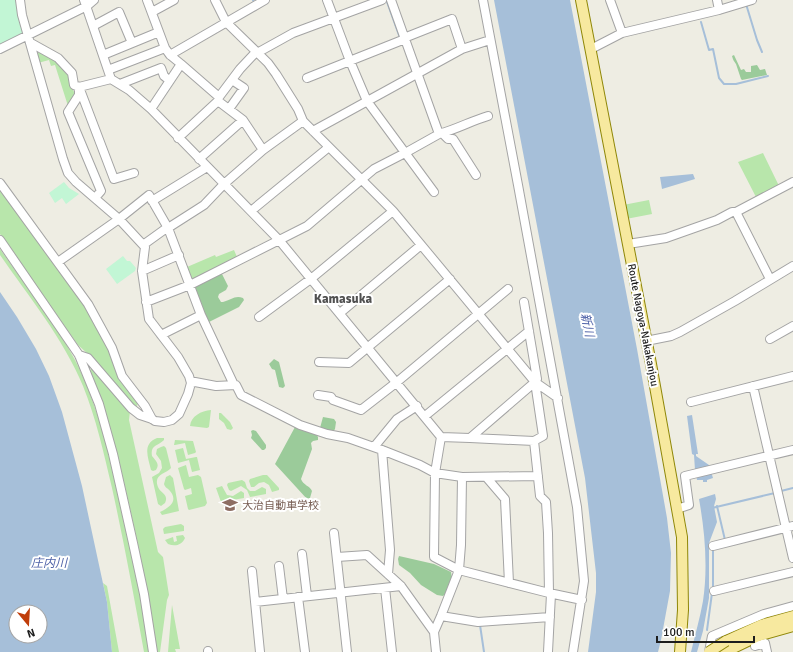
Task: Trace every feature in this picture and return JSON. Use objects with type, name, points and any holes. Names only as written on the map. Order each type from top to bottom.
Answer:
[{"type":"main road","name":"Route Nagoya-Nakakanjou","points":[[581,0],[682,537],[683,610],[680,652]]},
{"type":"main road","points":[[727,647],[761,625],[793,616]]},
{"type":"main road","points":[[709,652],[793,626]]},
{"type":"street","points":[[20,0],[22,15],[68,173],[76,182],[119,219],[145,247],[142,272],[149,319],[178,357],[189,376],[191,383],[179,414],[172,420],[164,422],[155,421],[140,415],[131,408],[88,358],[79,355]]},
{"type":"street","points":[[0,49],[30,39],[85,3],[94,0]]},
{"type":"street","points":[[148,0],[167,52],[219,99],[229,110],[243,120],[263,150]]},
{"type":"street","points":[[152,12],[174,0]]},
{"type":"street","points":[[214,0],[226,22],[257,52],[276,74],[298,109],[303,120],[393,211],[536,382],[558,398]]},
{"type":"street","points":[[108,70],[167,52],[265,0]]},
{"type":"street","points":[[327,0],[366,101],[434,192]]},
{"type":"street","points":[[178,138],[219,99],[232,80],[257,52],[293,33],[382,0]]},
{"type":"street","points":[[391,0],[441,134],[448,139],[453,139],[476,175]]},
{"type":"street","points":[[483,0],[577,507],[584,581],[573,652]]},
{"type":"street","points":[[610,0],[622,33]]},
{"type":"street","points":[[717,0],[719,10]]},
{"type":"street","points":[[591,49],[622,33],[719,10],[752,0]]},
{"type":"street","points":[[85,3],[111,78],[151,109],[279,240],[312,278],[441,437],[435,473],[434,557],[459,570],[582,600]]},
{"type":"street","points":[[93,26],[119,12],[132,43]]},
{"type":"street","points":[[307,78],[452,19],[462,49]]},
{"type":"street","points":[[103,55],[159,32]]},
{"type":"street","points":[[30,39],[58,58],[72,73],[74,85],[79,87],[114,179],[134,173]]},
{"type":"street","points":[[313,131],[417,72],[462,49],[490,40]]},
{"type":"street","points":[[151,109],[181,64]]},
{"type":"street","points":[[120,84],[161,68],[164,76],[170,80]]},
{"type":"street","points":[[79,87],[111,78]]},
{"type":"street","points":[[229,110],[244,88],[232,80]]},
{"type":"street","points":[[79,87],[79,95],[68,112],[101,191],[96,198]]},
{"type":"street","points":[[146,302],[190,285],[307,226],[362,180],[374,168],[441,134],[488,116]]},
{"type":"street","points":[[199,159],[243,120]]},
{"type":"street","points":[[143,245],[168,227],[204,205],[224,184],[263,150],[303,120]]},
{"type":"street","points":[[251,212],[329,147]]},
{"type":"street","points":[[152,200],[207,167]]},
{"type":"street","points":[[628,244],[666,238],[717,220],[732,212],[736,212],[793,182]]},
{"type":"street","points":[[0,183],[88,304],[112,348],[122,376],[145,406],[152,419]]},
{"type":"street","points":[[58,262],[119,219],[149,195],[168,227],[201,315],[240,395],[300,425],[378,448],[420,465],[435,473],[462,477],[487,478],[538,476]]},
{"type":"street","points":[[259,317],[312,278],[393,211]]},
{"type":"street","points":[[736,212],[770,279]]},
{"type":"street","points":[[0,240],[79,355],[99,404],[113,454],[144,594],[153,652]]},
{"type":"street","points":[[340,313],[422,245]]},
{"type":"street","points":[[142,272],[179,255]]},
{"type":"street","points":[[646,341],[671,336],[680,332],[770,279],[792,270]]},
{"type":"street","points":[[319,362],[349,363],[450,279]]},
{"type":"street","points":[[318,395],[331,397],[333,400],[361,410],[508,290]]},
{"type":"street","points":[[441,437],[534,441],[543,436],[536,382],[537,379],[524,302]]},
{"type":"street","points":[[161,335],[201,315]]},
{"type":"street","points":[[770,339],[793,326]]},
{"type":"street","points":[[425,416],[529,330]]},
{"type":"street","points":[[691,402],[793,376]]},
{"type":"street","points":[[191,383],[195,382],[216,386],[234,385]]},
{"type":"street","points":[[470,438],[536,382]]},
{"type":"street","points":[[753,386],[769,456],[790,527],[793,558]]},
{"type":"street","points":[[388,574],[390,550],[378,448],[397,419],[417,406]]},
{"type":"street","points":[[534,441],[540,496],[546,502],[550,593],[548,652]]},
{"type":"street","points":[[677,509],[689,505],[685,476],[793,450]]},
{"type":"street","points":[[436,652],[434,632],[459,570],[462,477]]},
{"type":"street","points":[[487,478],[505,499],[509,583]]},
{"type":"street","points":[[713,546],[790,527]]},
{"type":"street","points":[[334,533],[347,652]]},
{"type":"street","points":[[302,554],[307,596]]},
{"type":"street","points":[[337,557],[367,555],[401,586],[434,632]]},
{"type":"street","points":[[279,566],[284,599]]},
{"type":"street","points":[[252,571],[260,652]]},
{"type":"street","points":[[714,591],[793,572]]},
{"type":"street","points":[[255,602],[401,586]]},
{"type":"street","points":[[385,588],[392,652]]},
{"type":"street","points":[[298,597],[305,652]]},
{"type":"street","points":[[709,652],[712,636],[764,614],[793,606]]},
{"type":"street","points":[[441,616],[478,622],[550,617]]},
{"type":"street","points":[[755,644],[755,646],[765,643],[767,652]]},
{"type":"green space","points":[[0,0],[17,0],[24,33],[0,45]]},
{"type":"green space","points":[[40,51],[56,61],[69,74],[71,87],[76,95],[68,106],[55,65],[51,66],[49,60],[38,63],[36,55]]},
{"type":"green space","points":[[734,55],[741,70],[744,69],[746,72],[751,72],[751,66],[757,65],[760,70],[765,69],[767,75],[742,80],[732,57]]},
{"type":"green space","points":[[763,153],[780,188],[757,199],[738,162]]},
{"type":"green space","points":[[64,182],[69,188],[79,194],[66,204],[62,198],[55,203],[49,193]]},
{"type":"green space","points":[[0,189],[86,305],[138,403],[137,406],[132,405],[88,354],[78,345],[0,234]]},
{"type":"green space","points":[[649,200],[652,214],[626,219],[623,205]]},
{"type":"green space","points":[[0,249],[58,331],[75,360],[91,396],[113,471],[137,581],[150,652],[144,652],[112,488],[88,398],[66,351],[45,318],[0,255]]},
{"type":"green space","points":[[234,250],[237,257],[192,281],[187,267],[215,255],[216,257]]},
{"type":"green space","points":[[123,256],[136,268],[135,271],[117,284],[106,269]]},
{"type":"green space","points":[[221,272],[228,286],[226,290],[219,294],[218,297],[221,302],[238,297],[243,298],[244,300],[239,307],[207,323],[194,287]]},
{"type":"green space","points":[[274,359],[279,362],[285,386],[283,388],[279,387],[275,370],[272,369],[269,364]]},
{"type":"green space","points":[[93,368],[108,388],[130,411],[129,420],[158,552],[163,557],[169,595],[160,652],[157,652],[143,569],[122,472],[106,413],[90,370]]},
{"type":"green space","points":[[211,410],[209,427],[190,426],[194,417]]},
{"type":"green space","points":[[219,413],[221,413],[230,422],[233,428],[231,430],[227,429],[224,423],[219,419]]},
{"type":"green space","points":[[323,417],[334,419],[336,422],[333,432],[320,428]]},
{"type":"green space","points":[[295,427],[316,434],[318,437],[318,440],[311,443],[312,449],[301,479],[303,483],[312,491],[310,498],[307,499],[275,464]]},
{"type":"green space","points":[[251,431],[256,431],[266,445],[264,450],[262,450],[251,438]]},
{"type":"green space","points":[[157,438],[164,438],[164,440],[152,450],[152,456],[158,466],[156,470],[153,471],[151,470],[147,451],[149,444]]},
{"type":"green space","points":[[175,440],[193,441],[196,452],[188,455],[185,443],[174,445]]},
{"type":"green space","points":[[164,446],[166,448],[171,468],[157,479],[158,487],[166,498],[165,503],[161,506],[158,504],[152,477],[159,473],[162,468],[161,461],[156,454],[157,449]]},
{"type":"green space","points":[[183,448],[186,459],[197,457],[200,470],[192,472],[189,460],[178,463],[175,450]]},
{"type":"green space","points":[[186,465],[189,477],[198,475],[201,477],[207,503],[205,506],[188,509],[185,496],[192,494],[191,488],[184,489],[178,468]]},
{"type":"green space","points":[[170,475],[173,478],[179,511],[162,515],[160,512],[169,506],[173,501],[172,495],[164,484],[166,477]]},
{"type":"green space","points":[[267,475],[279,488],[279,490],[272,492],[269,485],[264,482],[251,487],[249,481],[250,479]]},
{"type":"green space","points":[[242,480],[245,482],[250,491],[255,491],[262,487],[266,489],[266,494],[250,497],[247,490],[241,486],[231,491],[229,490],[227,485],[228,483]]},
{"type":"green space","points":[[222,486],[227,495],[233,496],[241,491],[244,493],[244,498],[221,502],[216,488]]},
{"type":"green space","points":[[181,524],[184,526],[184,531],[164,534],[163,529],[165,527]]},
{"type":"green space","points":[[183,535],[185,538],[178,545],[168,544],[165,540],[173,537],[174,542],[177,541],[176,536]]},
{"type":"green space","points":[[399,556],[434,564],[451,572],[452,579],[445,594],[443,596],[437,595],[421,585],[410,573],[399,565]]},
{"type":"green space","points":[[103,583],[107,586],[119,652],[112,652],[107,602]]},
{"type":"green space","points":[[172,605],[180,649],[175,649],[176,652],[168,652]]},
{"type":"water","name":"新川","points":[[494,0],[570,0],[637,349],[667,518],[671,553],[670,591],[658,652],[588,652],[596,592],[596,573],[585,478]]},
{"type":"water","points":[[693,174],[695,179],[662,189],[660,177]]},
{"type":"water","name":"庄内川","points":[[0,292],[36,349],[49,376],[62,412],[82,486],[107,602],[112,652],[0,652]]},
{"type":"water","points":[[692,415],[698,454],[696,454],[696,456],[709,465],[713,478],[707,480],[707,482],[697,480],[687,416]]},
{"type":"water","points":[[715,494],[716,499],[714,506],[717,522],[709,543],[709,598],[703,631],[697,652],[691,652],[705,588],[706,563],[703,524],[699,499]]},
{"type":"waterway","points":[[387,2],[400,38]]},
{"type":"waterway","points":[[746,4],[762,52]]},
{"type":"waterway","points":[[701,22],[709,50],[713,49],[719,78],[724,84],[736,84],[768,76]]},
{"type":"waterway","points":[[781,491],[793,488]]},
{"type":"waterway","points":[[712,508],[775,493]]},
{"type":"waterway","points":[[717,506],[725,540]]},
{"type":"waterway","points":[[713,547],[713,589]]},
{"type":"waterway","points":[[707,630],[712,593]]},
{"type":"waterway","points":[[480,625],[484,652]]},
{"type":"place","name":"大治自動車学校","points":[[230,505]]},
{"type":"district","name":"Kamasuka","points":[[343,299]]}]
